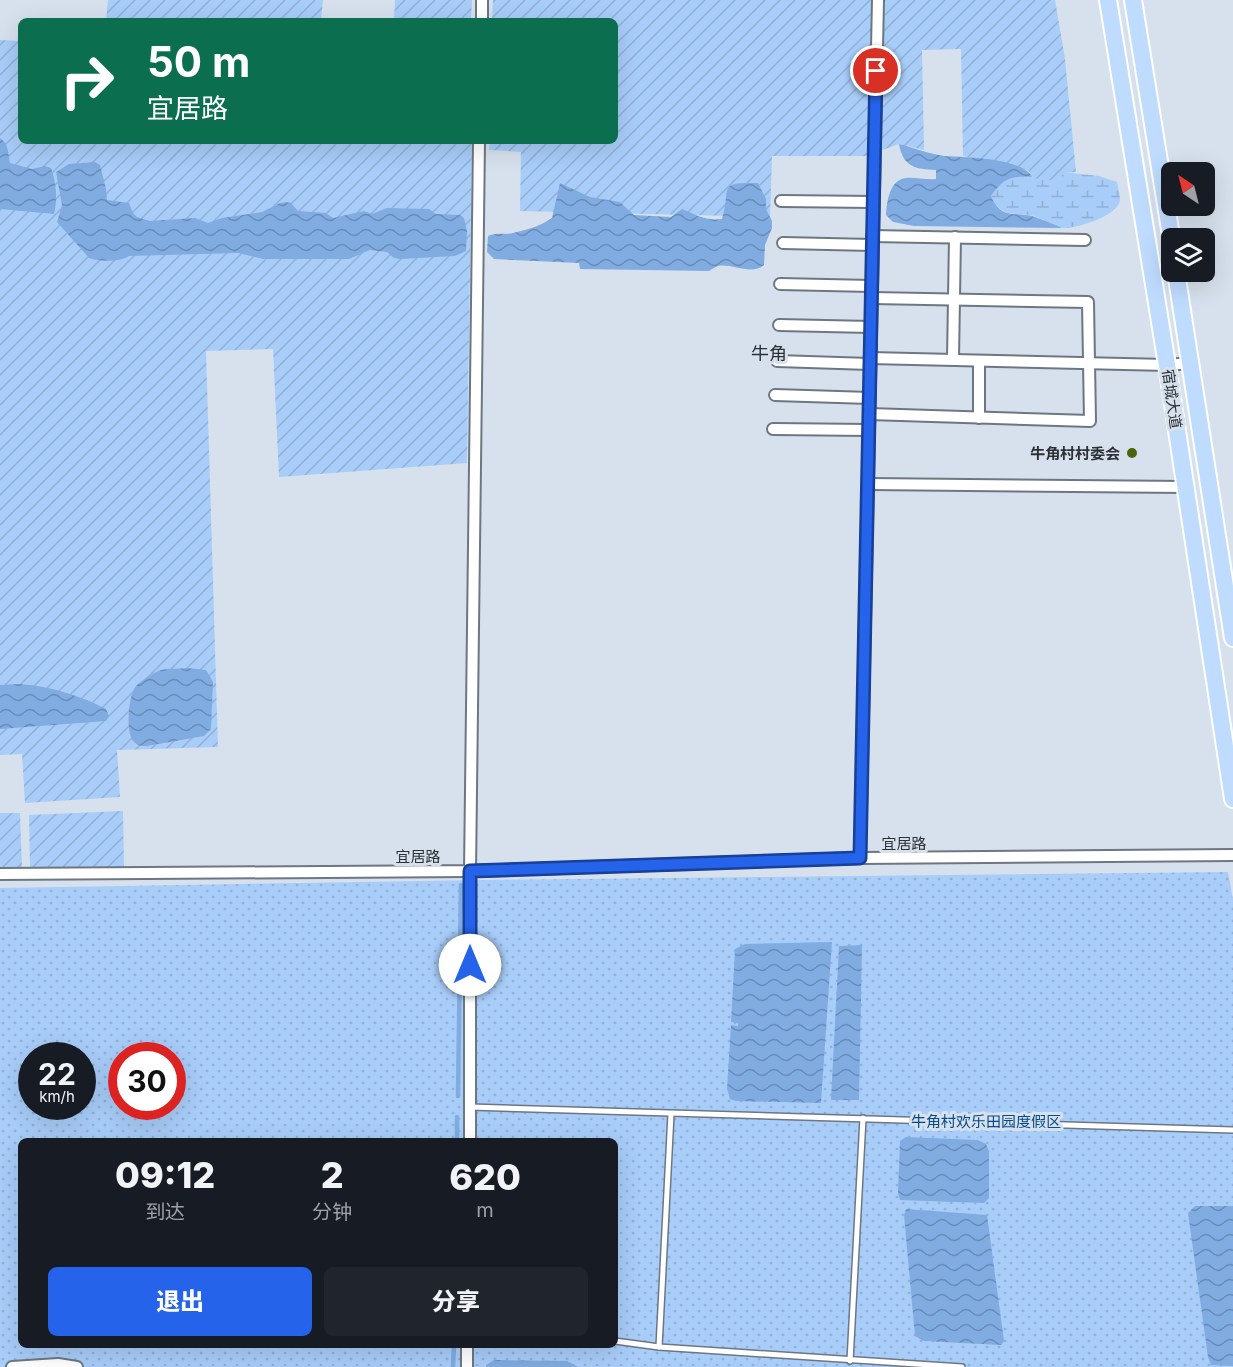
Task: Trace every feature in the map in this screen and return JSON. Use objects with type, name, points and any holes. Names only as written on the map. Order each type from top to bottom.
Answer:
[{"type":"main road","name":"宿城大道","points":[[1108,0],[1167,365],[1233,799]]},
{"type":"main road","points":[[1133,0],[1170,228]]},
{"type":"main road","name":"宿城大道","points":[[1178,282],[1233,638]]},
{"type":"street","points":[[482,0],[482,18]]},
{"type":"street","points":[[860,858],[878,0]]},
{"type":"street","points":[[470,1138],[470,871],[479,144]]},
{"type":"street","points":[[781,201],[873,202]]},
{"type":"street","points":[[952,359],[955,237]]},
{"type":"street","points":[[783,243],[955,237],[1085,240]]},
{"type":"street","points":[[780,284],[872,286]]},
{"type":"street","points":[[869,414],[1090,421],[1088,302],[872,298]]},
{"type":"street","points":[[779,325],[871,327]]},
{"type":"street","points":[[777,361],[952,359],[1089,364],[1190,363]]},
{"type":"street","points":[[979,361],[979,418]]},
{"type":"street","points":[[775,395],[870,398]]},
{"type":"street","points":[[773,429],[869,430]]},
{"type":"street","points":[[868,484],[1185,487]]},
{"type":"street","name":"宜居路","points":[[0,874],[470,871],[860,858],[1233,855]]},
{"type":"street","points":[[467,1348],[467,1367]]},
{"type":"street","points":[[12,1367],[58,1364],[77,1367]]},
{"type":"lane","points":[[470,1107],[1233,1130]]},
{"type":"lane","points":[[659,1347],[671,1114]]},
{"type":"lane","points":[[850,1360],[863,1118]]},
{"type":"lane","points":[[618,1341],[659,1347],[962,1367]]},
{"type":"green space","points":[[108,0],[323,0],[321,18],[106,18]]},
{"type":"green space","points":[[395,0],[472,0],[471,18],[394,18]]},
{"type":"green space","points":[[493,0],[1055,0],[1065,59],[1076,172],[1062,173],[1061,180],[1039,180],[1032,177],[1029,171],[1014,165],[963,156],[961,49],[922,50],[924,150],[899,144],[866,156],[772,156],[770,217],[520,211],[521,152],[489,150],[490,144],[618,144],[618,18],[492,18]]},
{"type":"green space","points":[[0,40],[18,41],[18,144],[472,144],[467,463],[279,477],[273,349],[206,351],[218,747],[117,750],[120,797],[25,803],[22,754],[0,755]]},
{"type":"green space","points":[[1062,172],[1099,176],[1117,182],[1120,200],[1118,206],[1096,220],[1064,228],[1056,227],[1034,216],[1004,212],[995,204],[991,196],[1000,183],[1015,176],[1040,180],[1061,179]]},
{"type":"green space","points":[[123,811],[124,868],[30,869],[29,815]]},
{"type":"green space","points":[[0,813],[20,813],[22,868],[0,868]]},
{"type":"green space","name":"牛角村欢乐田园度假区","points":[[1228,872],[1233,900],[1233,1367],[0,1367],[0,888]]},
{"type":"water","points":[[0,138],[7,146],[10,163],[32,169],[45,166],[51,168],[56,191],[54,214],[0,209]]},
{"type":"water","points":[[899,144],[944,156],[978,158],[1017,166],[1032,177],[1008,179],[991,196],[995,204],[1004,212],[1028,215],[1062,228],[914,226],[893,222],[886,215],[890,192],[896,183],[906,178],[936,179],[936,170],[922,169],[907,162]]},
{"type":"water","points":[[95,162],[100,165],[107,200],[129,203],[137,217],[150,221],[195,218],[208,223],[222,218],[262,212],[287,202],[298,211],[326,213],[333,218],[364,211],[372,214],[387,208],[429,209],[436,214],[460,215],[464,218],[467,231],[466,251],[455,256],[400,259],[394,258],[387,252],[370,250],[349,259],[263,259],[238,253],[129,256],[109,261],[93,259],[89,258],[57,222],[62,205],[56,172],[69,164]]},
{"type":"water","points":[[560,183],[590,197],[620,202],[634,215],[671,217],[682,209],[701,217],[722,219],[726,194],[730,186],[758,183],[766,199],[766,209],[772,221],[772,228],[765,245],[764,265],[753,269],[718,266],[709,271],[580,269],[579,263],[494,259],[487,252],[488,236],[523,231],[552,218]]},
{"type":"water","points":[[188,668],[206,670],[213,682],[211,729],[204,736],[147,746],[134,742],[129,730],[129,722],[131,696],[134,689],[142,681],[159,671]]},
{"type":"water","points":[[19,684],[75,695],[106,709],[109,716],[106,721],[0,729],[0,685]]},
{"type":"water","points":[[832,942],[821,1103],[730,1099],[727,1089],[731,1025],[738,1026],[738,1023],[731,1022],[735,949],[745,944]]},
{"type":"water","points":[[862,945],[859,1100],[831,1100],[839,946]]},
{"type":"water","points":[[906,1137],[978,1140],[986,1144],[989,1151],[989,1198],[984,1203],[900,1200],[898,1193],[900,1141]]},
{"type":"water","points":[[1195,1206],[1233,1206],[1233,1366],[1211,1365],[1208,1357],[1188,1213]]},
{"type":"water","points":[[906,1209],[987,1215],[1004,1341],[1001,1345],[924,1341],[915,1336],[904,1215]]},
{"type":"water","points":[[494,1360],[567,1361],[578,1367],[486,1367]]},
{"type":"waterway","points":[[458,1096],[461,885]]},
{"type":"waterway","points":[[457,1117],[457,1138]]},
{"type":"waterway","points":[[453,1367],[454,1348]]},
{"type":"place","name":"牛角村村委会","points":[[1132,453]]},
{"type":"district","name":"牛角","points":[[769,353]]},
{"type":"route","points":[[470,965],[470,871],[860,858],[876,71]]}]
